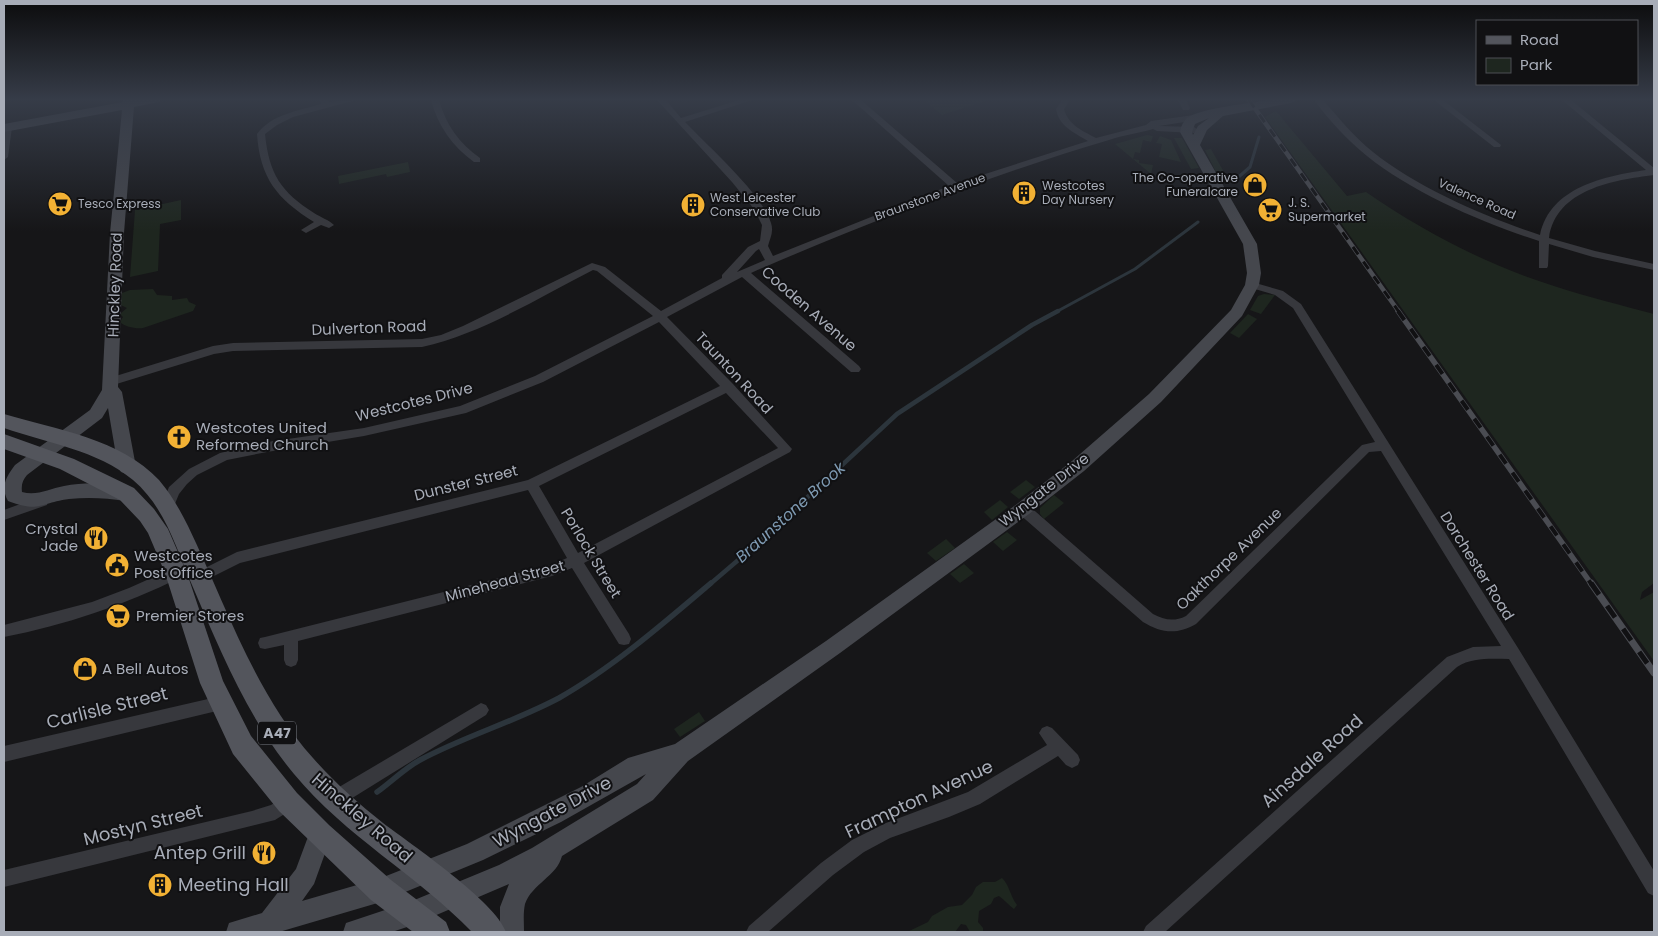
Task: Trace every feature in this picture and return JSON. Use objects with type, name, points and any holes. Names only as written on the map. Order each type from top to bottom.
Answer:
[{"type":"main road","name":"A47","points":[[4,421],[93,450],[132,479],[147,514],[157,529],[176,574],[212,683],[220,703],[242,745],[288,802],[320,834],[381,890],[436,932]]},
{"type":"main road","name":"A47","points":[[4,441],[67,464],[132,479]]},
{"type":"main road","name":"Hinckley Road","points":[[132,479],[167,507],[238,661],[273,728],[303,767],[335,799],[456,896],[492,932]]},
{"type":"street","points":[[4,157],[5,144]]},
{"type":"street","name":"Hinckley Road","points":[[125,144],[117,232],[110,386],[114,392],[132,479]]},
{"type":"street","points":[[262,144],[264,163],[271,181],[287,199],[325,224],[306,230]]},
{"type":"street","points":[[458,144],[477,160]]},
{"type":"street","points":[[701,144],[759,209],[768,226],[763,243],[764,252],[771,260]]},
{"type":"street","points":[[906,144],[956,187]]},
{"type":"street","name":"Braunstone Avenue","points":[[743,272],[872,218],[956,187],[1091,144]]},
{"type":"street","name":"Wyngate Drive","points":[[355,932],[413,914],[540,856],[646,792],[680,753],[833,647],[1023,509],[1078,466],[1155,398],[1237,313],[1252,284],[1254,273],[1250,244],[1201,144]]},
{"type":"street","name":"Valence Road","points":[[1359,144],[1398,173],[1443,199],[1501,224],[1613,260],[1654,267]]},
{"type":"street","points":[[1619,144],[1654,172]]},
{"type":"street","points":[[466,152],[477,147]]},
{"type":"street","points":[[1544,266],[1544,239],[1551,216],[1562,204],[1577,193],[1600,183],[1654,172]]},
{"type":"street","name":"Westcotes Drive","points":[[724,281],[752,248],[763,243]]},
{"type":"street","name":"Dulverton Road","points":[[110,386],[213,350],[234,347],[422,343],[444,338],[467,329],[592,266],[601,269],[661,317]]},
{"type":"street","name":"Westcotes Drive","points":[[167,507],[174,491],[188,476],[224,456],[266,447],[364,432],[462,410],[539,379],[620,339],[743,272]]},
{"type":"street","name":"Cooden Avenue","points":[[743,272],[855,368]]},
{"type":"street","name":"Dorchester Road","points":[[1252,284],[1279,292],[1297,306],[1382,446],[1513,653],[1654,887]]},
{"type":"street","name":"Taunton Road","points":[[661,317],[786,449]]},
{"type":"street","points":[[42,501],[31,502],[14,496],[12,488],[14,479],[21,470],[96,414],[110,386]]},
{"type":"street","name":"Dunster Street","points":[[200,577],[237,558],[531,484],[729,388]]},
{"type":"street","name":"Oakthorpe Avenue","points":[[1023,509],[1148,618],[1156,623],[1174,627],[1184,625],[1191,620],[1366,448],[1382,446]]},
{"type":"street","name":"Minehead Street","points":[[265,643],[552,570],[575,561],[786,449]]},
{"type":"street","points":[[4,515],[68,492],[104,491],[132,479]]},
{"type":"street","name":"Porlock Street","points":[[531,484],[575,561],[624,639]]},
{"type":"street","points":[[4,631],[81,612],[130,595],[176,574]]},
{"type":"street","points":[[291,636],[291,660]]},
{"type":"street","name":"Ainsdale Road","points":[[1152,932],[1452,662],[1461,656],[1471,653],[1513,653]]},
{"type":"street","name":"Carlisle Street","points":[[4,754],[220,703]]},
{"type":"street","points":[[335,799],[481,710]]},
{"type":"street","points":[[1048,733],[1059,748],[1072,760]]},
{"type":"street","name":"Frampton Avenue","points":[[755,932],[826,870],[873,838],[898,826],[940,814],[965,803],[1010,778],[1042,755],[1059,748]]},
{"type":"street","name":"Wyngate Drive","points":[[238,932],[381,890],[425,873],[475,852],[553,814],[589,795],[636,766],[680,753]]},
{"type":"street","name":"Mostyn Street","points":[[4,879],[252,819],[275,812],[288,802]]},
{"type":"street","points":[[268,924],[306,876],[320,834]]},
{"type":"street","points":[[512,932],[512,900],[520,888],[568,839]]},
{"type":"green space","points":[[1115,144],[1142,144],[1140,153],[1135,152],[1133,159]]},
{"type":"green space","points":[[1160,144],[1173,144],[1181,162],[1159,157],[1162,144]]},
{"type":"green space","points":[[1177,144],[1185,144],[1199,168],[1191,169]]},
{"type":"green space","points":[[1284,144],[1303,144],[1347,196],[1366,192],[1410,221],[1480,258],[1529,278],[1579,294],[1654,314],[1654,583],[1642,592],[1640,600],[1654,592],[1654,661]]},
{"type":"green space","points":[[1211,149],[1229,181],[1220,180],[1205,150]]},
{"type":"green space","points":[[1133,159],[1139,160],[1139,163],[1153,165],[1151,174]]},
{"type":"green space","points":[[408,162],[410,172],[387,177],[386,174],[339,184],[338,176]]},
{"type":"green space","points":[[181,200],[181,220],[160,224],[158,271],[130,277],[135,210]]},
{"type":"green space","points":[[153,289],[157,295],[172,296],[172,300],[187,298],[189,302],[196,305],[193,311],[143,328],[131,327],[120,322],[123,317],[120,314],[127,308],[119,304],[122,293],[130,290]]},
{"type":"green space","points":[[1264,294],[1275,295],[1261,314],[1250,310],[1258,296]]},
{"type":"green space","points":[[1248,314],[1257,319],[1239,338],[1230,333]]},
{"type":"green space","points":[[1026,480],[1035,487],[1019,499],[1010,492]]},
{"type":"green space","points":[[1054,495],[1064,503],[1044,519],[1040,514],[1040,508]]},
{"type":"green space","points":[[1000,500],[1008,507],[992,520],[984,512]]},
{"type":"green space","points":[[1007,532],[1017,540],[1003,551],[993,542]]},
{"type":"green space","points":[[946,539],[955,548],[936,561],[927,553]]},
{"type":"green space","points":[[964,564],[974,573],[960,583],[950,574]]},
{"type":"green space","points":[[699,712],[705,721],[680,737],[674,729]]},
{"type":"green space","points":[[1002,878],[1017,905],[1014,909],[999,896],[994,898],[991,904],[979,911],[978,922],[983,928],[983,932],[970,932],[966,925],[961,924],[955,932],[907,932],[928,922],[932,916],[948,907],[962,905],[972,895],[976,887],[983,882],[995,882]]},
{"type":"waterway","name":"Braunstone Brook","points":[[1234,181],[1250,167],[1257,144]]},
{"type":"waterway","name":"Braunstone Brook","points":[[1056,312],[1135,269],[1198,222]]},
{"type":"waterway","name":"Braunstone Brook","points":[[709,585],[757,544],[897,414],[1032,325],[1058,311]]},
{"type":"waterway","name":"Braunstone Brook","points":[[377,792],[414,763],[437,751],[542,707],[579,686],[637,644],[711,583]]},
{"type":"railway","points":[[1280,144],[1399,312]]},
{"type":"railway","points":[[1398,311],[1592,585]]},
{"type":"railway","points":[[1591,583],[1654,673]]},
{"type":"place","name":"The Co-operative Funeralcare","points":[[1255,185]]},
{"type":"place","name":"Westcotes Day Nursery","points":[[1024,193]]},
{"type":"place","name":"Tesco Express","points":[[60,204]]},
{"type":"place","name":"West Leicester Conservative Club","points":[[693,205]]},
{"type":"place","name":"J. S. Supermarket","points":[[1270,210]]},
{"type":"place","name":"Westcotes United Reformed Church","points":[[179,437]]},
{"type":"place","name":"Crystal Jade","points":[[96,538]]},
{"type":"place","name":"Westcotes Post Office","points":[[117,565]]},
{"type":"place","name":"Premier Stores","points":[[118,616]]},
{"type":"place","name":"A Bell Autos","points":[[85,669]]},
{"type":"place","name":"Antep Grill","points":[[264,853]]},
{"type":"place","name":"Meeting Hall","points":[[160,885]]}]
